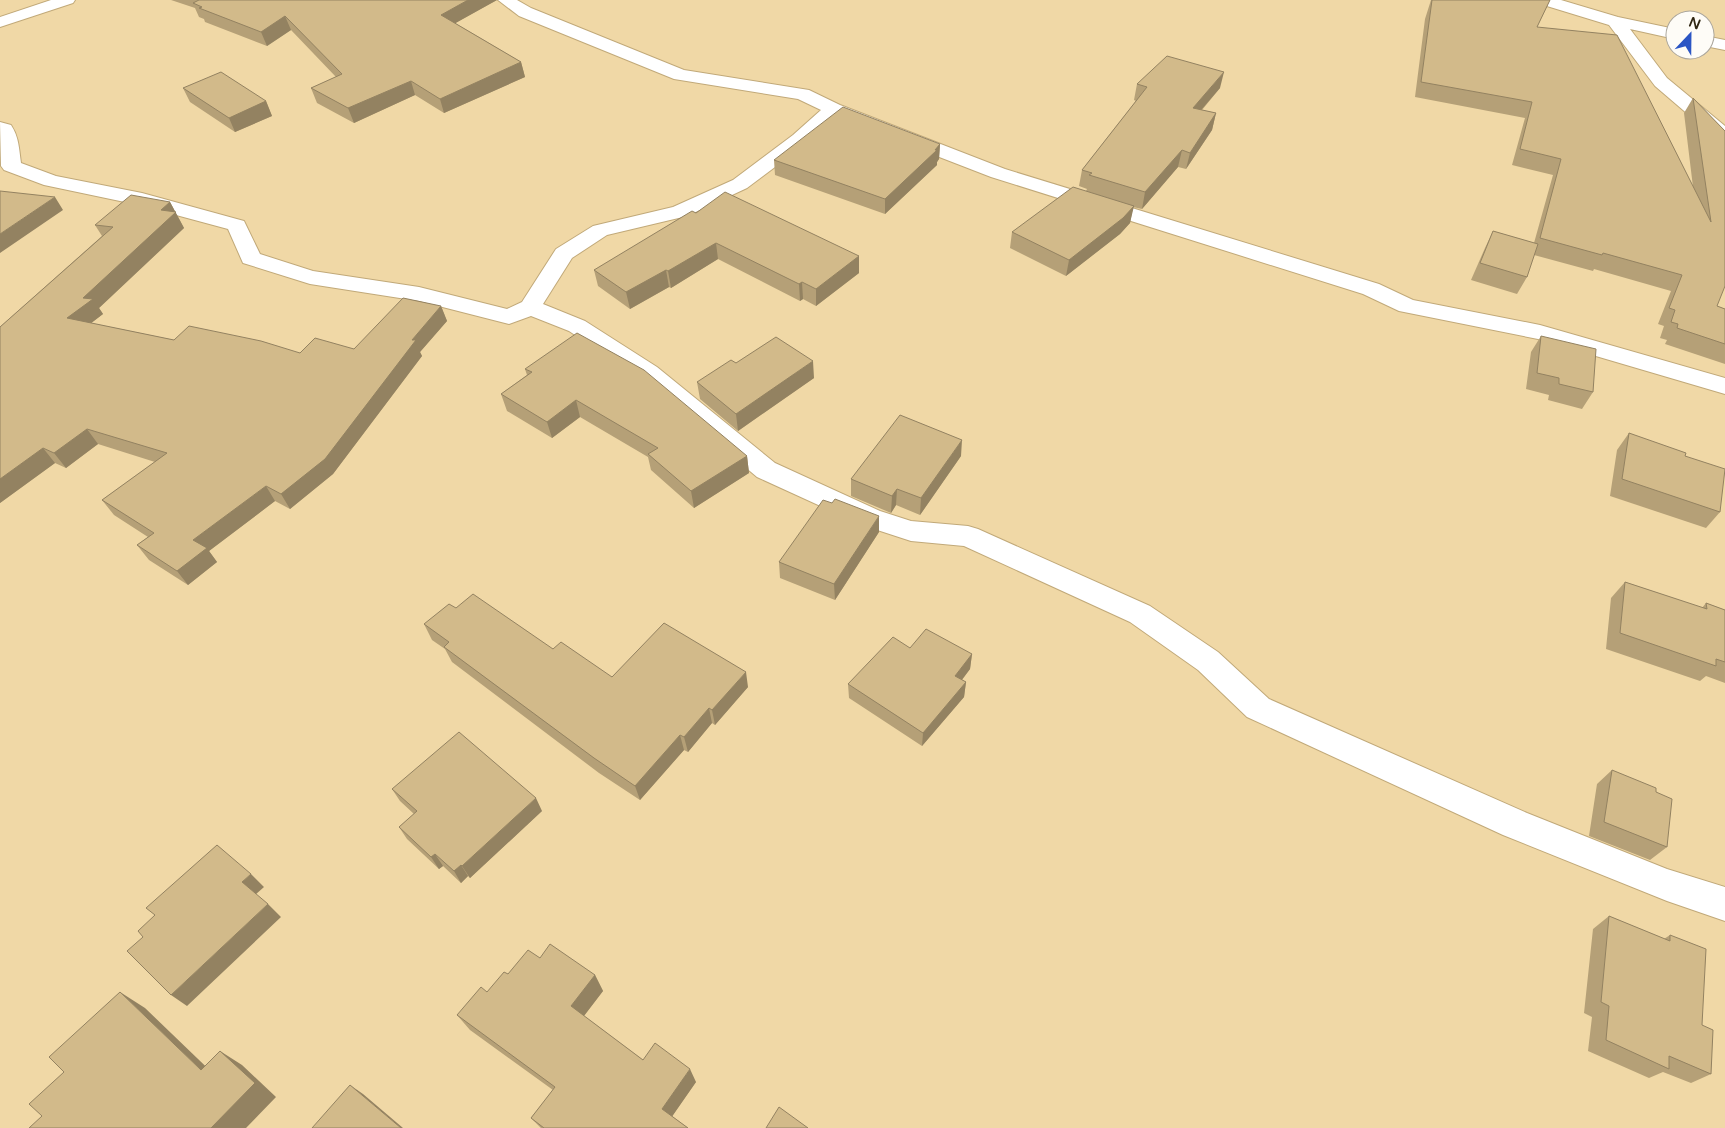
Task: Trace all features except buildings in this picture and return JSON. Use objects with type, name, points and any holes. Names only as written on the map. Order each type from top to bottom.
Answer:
[{"type":"street","points":[[0,22],[67,0]]},
{"type":"street","points":[[506,0],[526,12],[680,74],[803,94],[833,109],[998,172],[1371,290],[1408,306],[1540,332],[1725,386]]},
{"type":"street","points":[[1543,0],[1615,22],[1665,32]]},
{"type":"street","points":[[1615,22],[1661,82],[1725,136]]},
{"type":"street","points":[[0,128],[4,129],[9,140],[11,166],[51,181],[142,199],[237,225],[251,258],[310,277],[419,294],[509,317],[530,308],[564,254],[600,230],[680,212],[740,184],[800,139],[833,109]]},
{"type":"street","points":[[530,308],[577,326],[649,373],[766,470],[879,521],[911,531],[968,536],[1140,614],[1208,661],[1258,708],[1515,824],[1667,885],[1725,904]]}]
